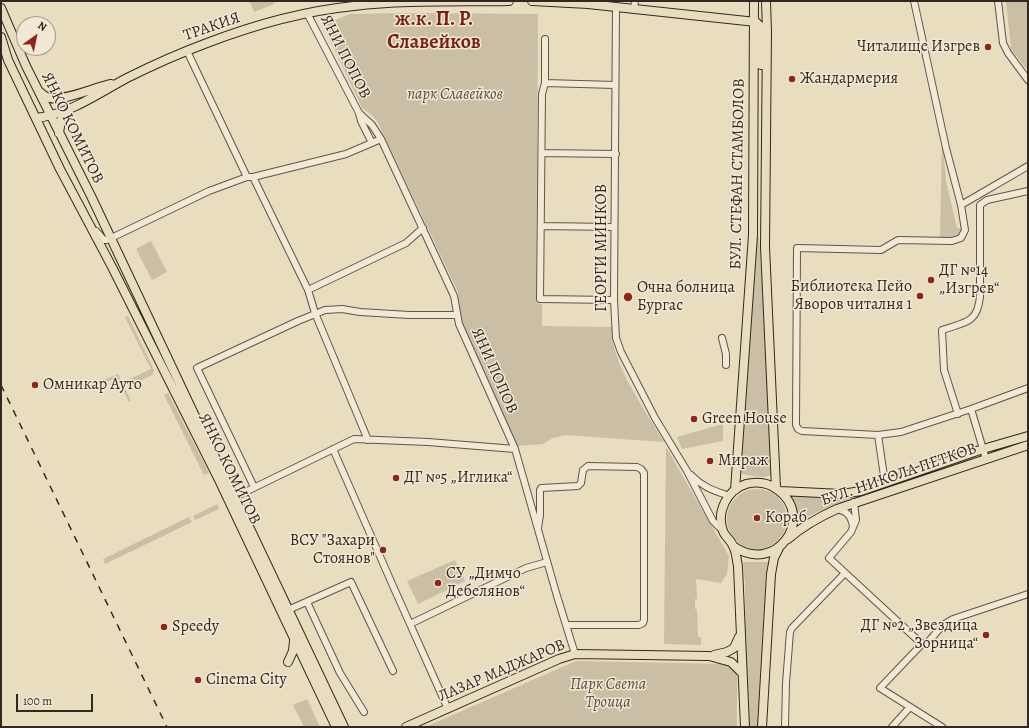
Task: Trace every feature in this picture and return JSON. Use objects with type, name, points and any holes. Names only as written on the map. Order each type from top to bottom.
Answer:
[{"type":"main road","name":"ТРАКИЯ","points":[[49,112],[68,110],[91,100],[120,82],[170,57],[260,26],[307,14],[353,6],[408,2],[509,1]]},
{"type":"main road","points":[[532,1],[616,7],[634,5],[758,23],[761,27],[761,69],[766,97]]},
{"type":"main road","name":"БУЛ. СТЕФАН СТАМБОЛОВ","points":[[732,493],[753,235],[754,1]]},
{"type":"main road","name":"БУЛ. СТЕФАН СТАМБОЛОВ","points":[[766,1],[765,247],[778,490]]},
{"type":"main road","name":"ЯНКО КОМИТОВ","points":[[1,8],[38,91],[91,196],[202,431],[235,496],[288,610],[336,727]]},
{"type":"main road","name":"ЯНКО КОМИТОВ","points":[[1,37],[8,60],[36,118],[76,200],[220,482],[294,640],[305,654],[344,727]]},
{"type":"main road","name":"ТРАКИЯ","points":[[72,95],[120,82]]},
{"type":"main road","points":[[38,91],[46,96],[55,98],[72,95]]},
{"type":"main road","points":[[36,118],[49,112],[72,95]]},
{"type":"main road","points":[[59,134],[61,120],[68,110]]},
{"type":"main road","points":[[76,200],[84,193],[91,196]]},
{"type":"main road","name":"БУЛ. НИКОЛА ПЕТКОВ","points":[[778,490],[842,494],[861,491],[983,449],[1028,436]]},
{"type":"main road","name":"БУЛ. НИКОЛА ПЕТКОВ","points":[[782,544],[800,529],[824,514],[854,502],[1028,445]]},
{"type":"main road","points":[[745,727],[738,566],[733,546],[723,531],[721,516],[722,509],[732,493],[742,486],[751,483],[764,484],[778,490],[790,504],[793,516],[792,528],[774,558],[771,574],[762,727]]},
{"type":"main road","points":[[733,546],[746,553],[760,554],[767,553],[782,544]]},
{"type":"main road","name":"ЛАЗАР МАДЖАРОВ","points":[[709,656],[727,652],[734,648],[738,642],[740,630]]},
{"type":"main road","points":[[288,662],[293,651],[294,640]]},
{"type":"main road","name":"ЛАЗАР МАДЖАРОВ","points":[[406,727],[558,659],[575,654],[709,656],[726,660],[742,673]]},
{"type":"street","points":[[914,1],[946,148],[961,205],[965,230],[961,238],[958,240],[898,240],[881,250],[797,248],[796,425],[798,429],[802,431],[878,435],[901,432],[958,414],[1028,388]]},
{"type":"street","points":[[998,1],[1002,43],[1028,80]]},
{"type":"street","name":"ГЕОРГИ МИНКОВ","points":[[616,7],[616,154],[614,227],[614,300],[616,338],[621,352],[655,418],[687,471],[713,521],[723,531]]},
{"type":"street","name":"ЯНИ ПОПОВ","points":[[307,14],[359,113],[372,143]]},
{"type":"street","points":[[545,39],[545,83],[542,94],[540,299],[614,300]]},
{"type":"street","points":[[187,51],[308,290],[315,313],[368,440]]},
{"type":"street","points":[[545,83],[615,85]]},
{"type":"street","name":"ЯНИ ПОПОВ","points":[[359,113],[372,124],[381,139],[454,296],[461,328],[515,449],[537,529],[575,654]]},
{"type":"street","points":[[111,238],[209,191],[250,177],[346,154],[381,139]]},
{"type":"street","points":[[542,152],[616,154]]},
{"type":"street","points":[[961,205],[1028,167]]},
{"type":"street","points":[[958,414],[944,370],[942,330],[967,322],[974,317],[979,306],[980,205],[987,200],[1028,191]]},
{"type":"street","name":"ЯНКО КОМИТОВ","points":[[90,226],[96,230],[104,240],[111,238]]},
{"type":"street","points":[[541,226],[614,227]]},
{"type":"street","points":[[308,290],[406,243],[423,228]]},
{"type":"street","points":[[254,487],[197,368],[315,313],[325,310],[342,309],[360,312],[409,315],[457,315]]},
{"type":"street","points":[[722,338],[726,354],[726,365]]},
{"type":"street","points":[[971,409],[986,459]]},
{"type":"street","points":[[878,435],[885,483]]},
{"type":"street","points":[[235,496],[354,439],[428,442],[515,449]]},
{"type":"street","points":[[333,450],[448,709]]},
{"type":"street","points":[[537,529],[540,515],[541,488],[578,486],[581,483],[583,470],[588,466],[637,467],[642,469],[644,473],[643,623],[639,625],[566,625]]},
{"type":"street","name":"ГЕОРГИ МИНКОВ","points":[[687,471],[700,484],[707,488],[732,493]]},
{"type":"street","points":[[854,502],[857,514],[851,532],[828,558],[922,644]]},
{"type":"street","points":[[837,509],[847,512],[851,518],[853,526]]},
{"type":"street","points":[[410,624],[526,568],[547,562]]},
{"type":"street","points":[[785,727],[786,684],[790,632],[844,572]]},
{"type":"street","points":[[288,610],[352,582],[393,671]]},
{"type":"street","points":[[942,727],[880,688],[922,644],[928,642],[944,625],[953,619],[1028,594]]},
{"type":"street","points":[[307,602],[340,673],[364,712]]},
{"type":"street","points":[[892,727],[910,707]]},
{"type":"green space","points":[[273,1],[274,4],[254,12],[250,2]]},
{"type":"green space","points":[[1006,1],[1028,1],[1028,71],[1011,49]]},
{"type":"green space","name":"парк Славейков","points":[[350,14],[538,14],[536,303],[542,304],[542,326],[612,327],[613,343],[622,368],[635,394],[664,442],[565,435],[553,438],[543,444],[517,446],[460,317],[458,292],[378,123],[372,115],[362,108],[323,25]]},
{"type":"green space","points":[[942,137],[946,181],[957,228],[962,228],[956,236],[940,240]]},
{"type":"green space","points":[[757,237],[759,237],[774,472],[771,475],[763,477],[742,474],[740,472]]},
{"type":"green space","points":[[151,241],[167,272],[152,280],[136,249]]},
{"type":"green space","points":[[128,316],[154,370],[152,375],[134,384],[130,379],[151,369],[125,317]]},
{"type":"green space","points":[[118,374],[131,401],[129,402],[117,377],[105,383],[104,380]]},
{"type":"green space","points":[[168,393],[209,473],[204,475],[164,395]]},
{"type":"green space","points":[[723,424],[723,441],[682,449],[677,437]]},
{"type":"green space","points":[[666,447],[729,556],[727,574],[721,583],[696,579],[697,599],[695,599],[695,609],[697,609],[698,637],[701,637],[701,645],[664,644]]},
{"type":"green space","points":[[974,456],[974,458],[834,505],[809,516],[796,524],[796,511],[790,492],[833,497]]},
{"type":"green space","points":[[757,489],[774,494],[782,502],[787,519],[782,536],[774,544],[757,549],[740,544],[732,536],[727,519],[732,502],[740,494]]},
{"type":"green space","points":[[217,504],[219,509],[195,520],[193,516]]},
{"type":"green space","points":[[189,517],[192,522],[105,564],[103,559]]},
{"type":"green space","points":[[455,560],[465,581],[418,604],[407,581]]},
{"type":"green space","points":[[743,562],[768,562],[766,573],[758,727],[749,727],[746,682],[745,583]]},
{"type":"green space","name":"Парк Света Троица","points":[[576,661],[726,664],[733,668],[737,674],[737,727],[425,727]]},
{"type":"green space","points":[[307,699],[320,727],[304,727],[293,705]]},
{"type":"railway","points":[[1,385],[167,727]]},
{"type":"place","name":"Читалище Изгрев","points":[[988,47]]},
{"type":"place","name":"Жандармерия","points":[[792,79]]},
{"type":"place","name":"ДГ №14 „Изгрев“","points":[[931,280]]},
{"type":"place","name":"Библиотека Пейо Яворов читалня 1","points":[[920,296]]},
{"type":"place","name":"Oчна болница Бургас","points":[[628,297]]},
{"type":"place","name":"Омникар Ауто","points":[[35,385]]},
{"type":"place","name":"Green House","points":[[694,419]]},
{"type":"place","name":"Мираж","points":[[710,461]]},
{"type":"place","name":"ДГ №5 „Иглика“","points":[[396,478]]},
{"type":"place","name":"Кораб","points":[[757,518]]},
{"type":"place","name":"ВСУ \"Захари Стоянов\"","points":[[383,550]]},
{"type":"place","name":"СУ „Димчо Дебелянов“","points":[[438,583]]},
{"type":"place","name":"Speedy","points":[[164,627]]},
{"type":"place","name":"ДГ №2 „Звездица Зорница“","points":[[986,635]]},
{"type":"place","name":"Cinema City","points":[[198,680]]},
{"type":"district","name":"ж.к. П. Р. Славейков","points":[[434,32]]}]
